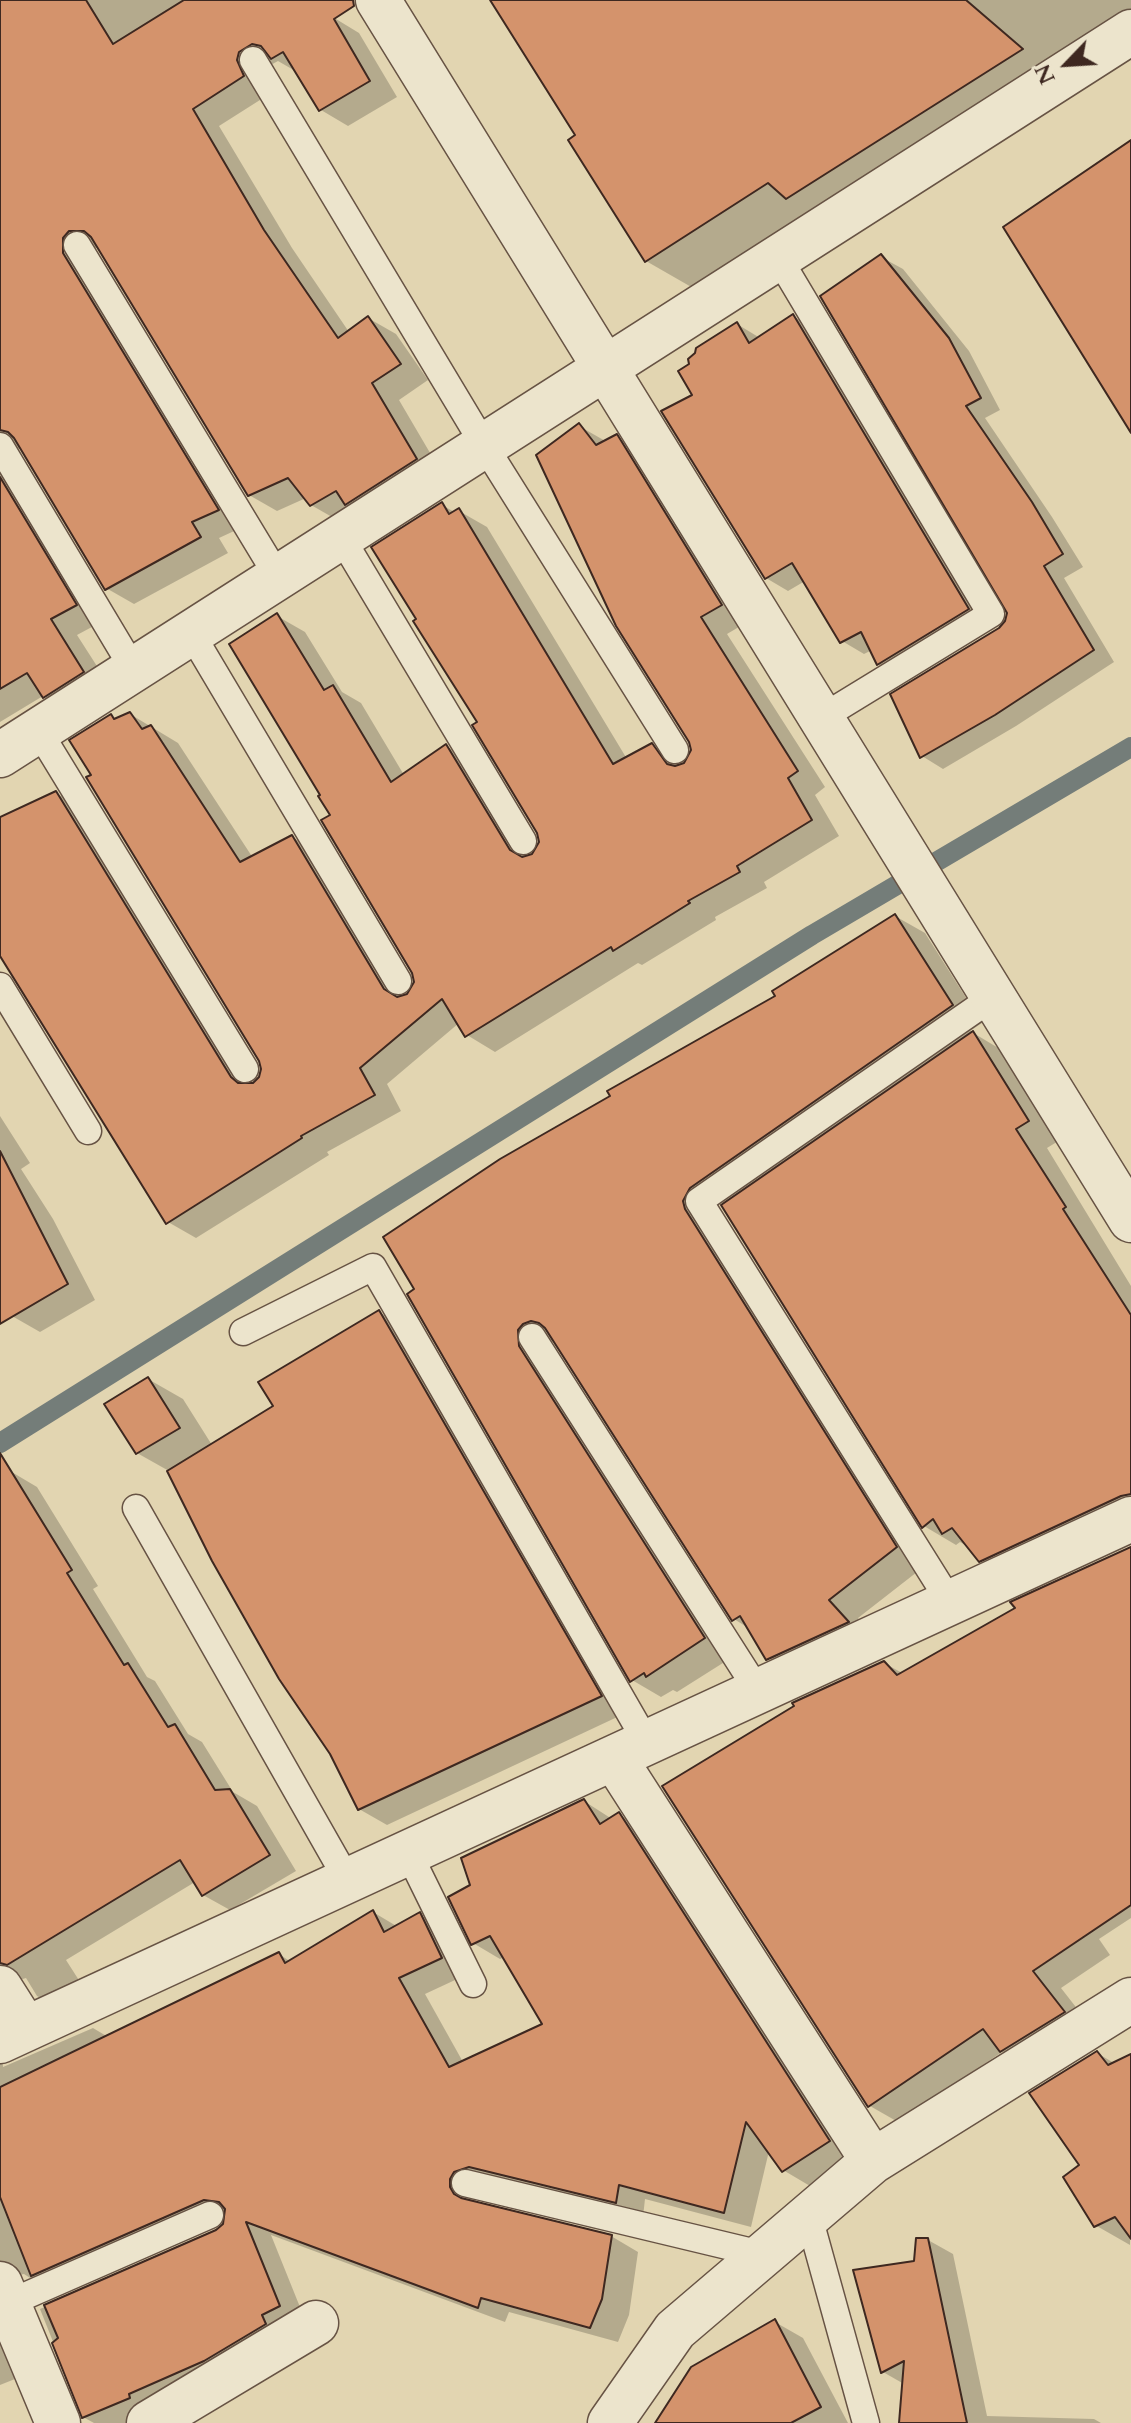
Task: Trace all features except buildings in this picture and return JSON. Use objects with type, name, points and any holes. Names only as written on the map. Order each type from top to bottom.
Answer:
[{"type":"street","points":[[378,0],[1131,1220]]},
{"type":"street","points":[[0,755],[1131,32]]},
{"type":"street","points":[[0,1988],[13,2035],[1131,1519]]},
{"type":"street","points":[[630,1750],[873,2161]]},
{"type":"street","points":[[610,2423],[675,2330],[873,2161],[1131,2000]]},
{"type":"street","points":[[4,2294],[58,2423]]},
{"type":"street","points":[[149,2423],[316,2323]]},
{"type":"lane","points":[[253,60],[484,445],[675,750]]},
{"type":"lane","points":[[77,245],[278,577]]},
{"type":"lane","points":[[778,257],[991,614],[821,718]]},
{"type":"lane","points":[[0,446],[134,670]]},
{"type":"lane","points":[[341,537],[523,841]]},
{"type":"lane","points":[[191,633],[398,981]]},
{"type":"lane","points":[[38,730],[245,1069]]},
{"type":"lane","points":[[0,986],[88,1131]]},
{"type":"lane","points":[[950,1602],[699,1201],[993,997]]},
{"type":"lane","points":[[243,1332],[373,1267],[630,1750]]},
{"type":"lane","points":[[532,1337],[758,1691]]},
{"type":"lane","points":[[136,1508],[348,1881]]},
{"type":"lane","points":[[408,1852],[473,1984]]},
{"type":"lane","points":[[465,2183],[765,2255]]},
{"type":"lane","points":[[4,2294],[210,2215]]},
{"type":"lane","points":[[809,2217],[866,2423]]},
{"type":"waterway","points":[[0,1443],[812,935],[1131,747]]}]
